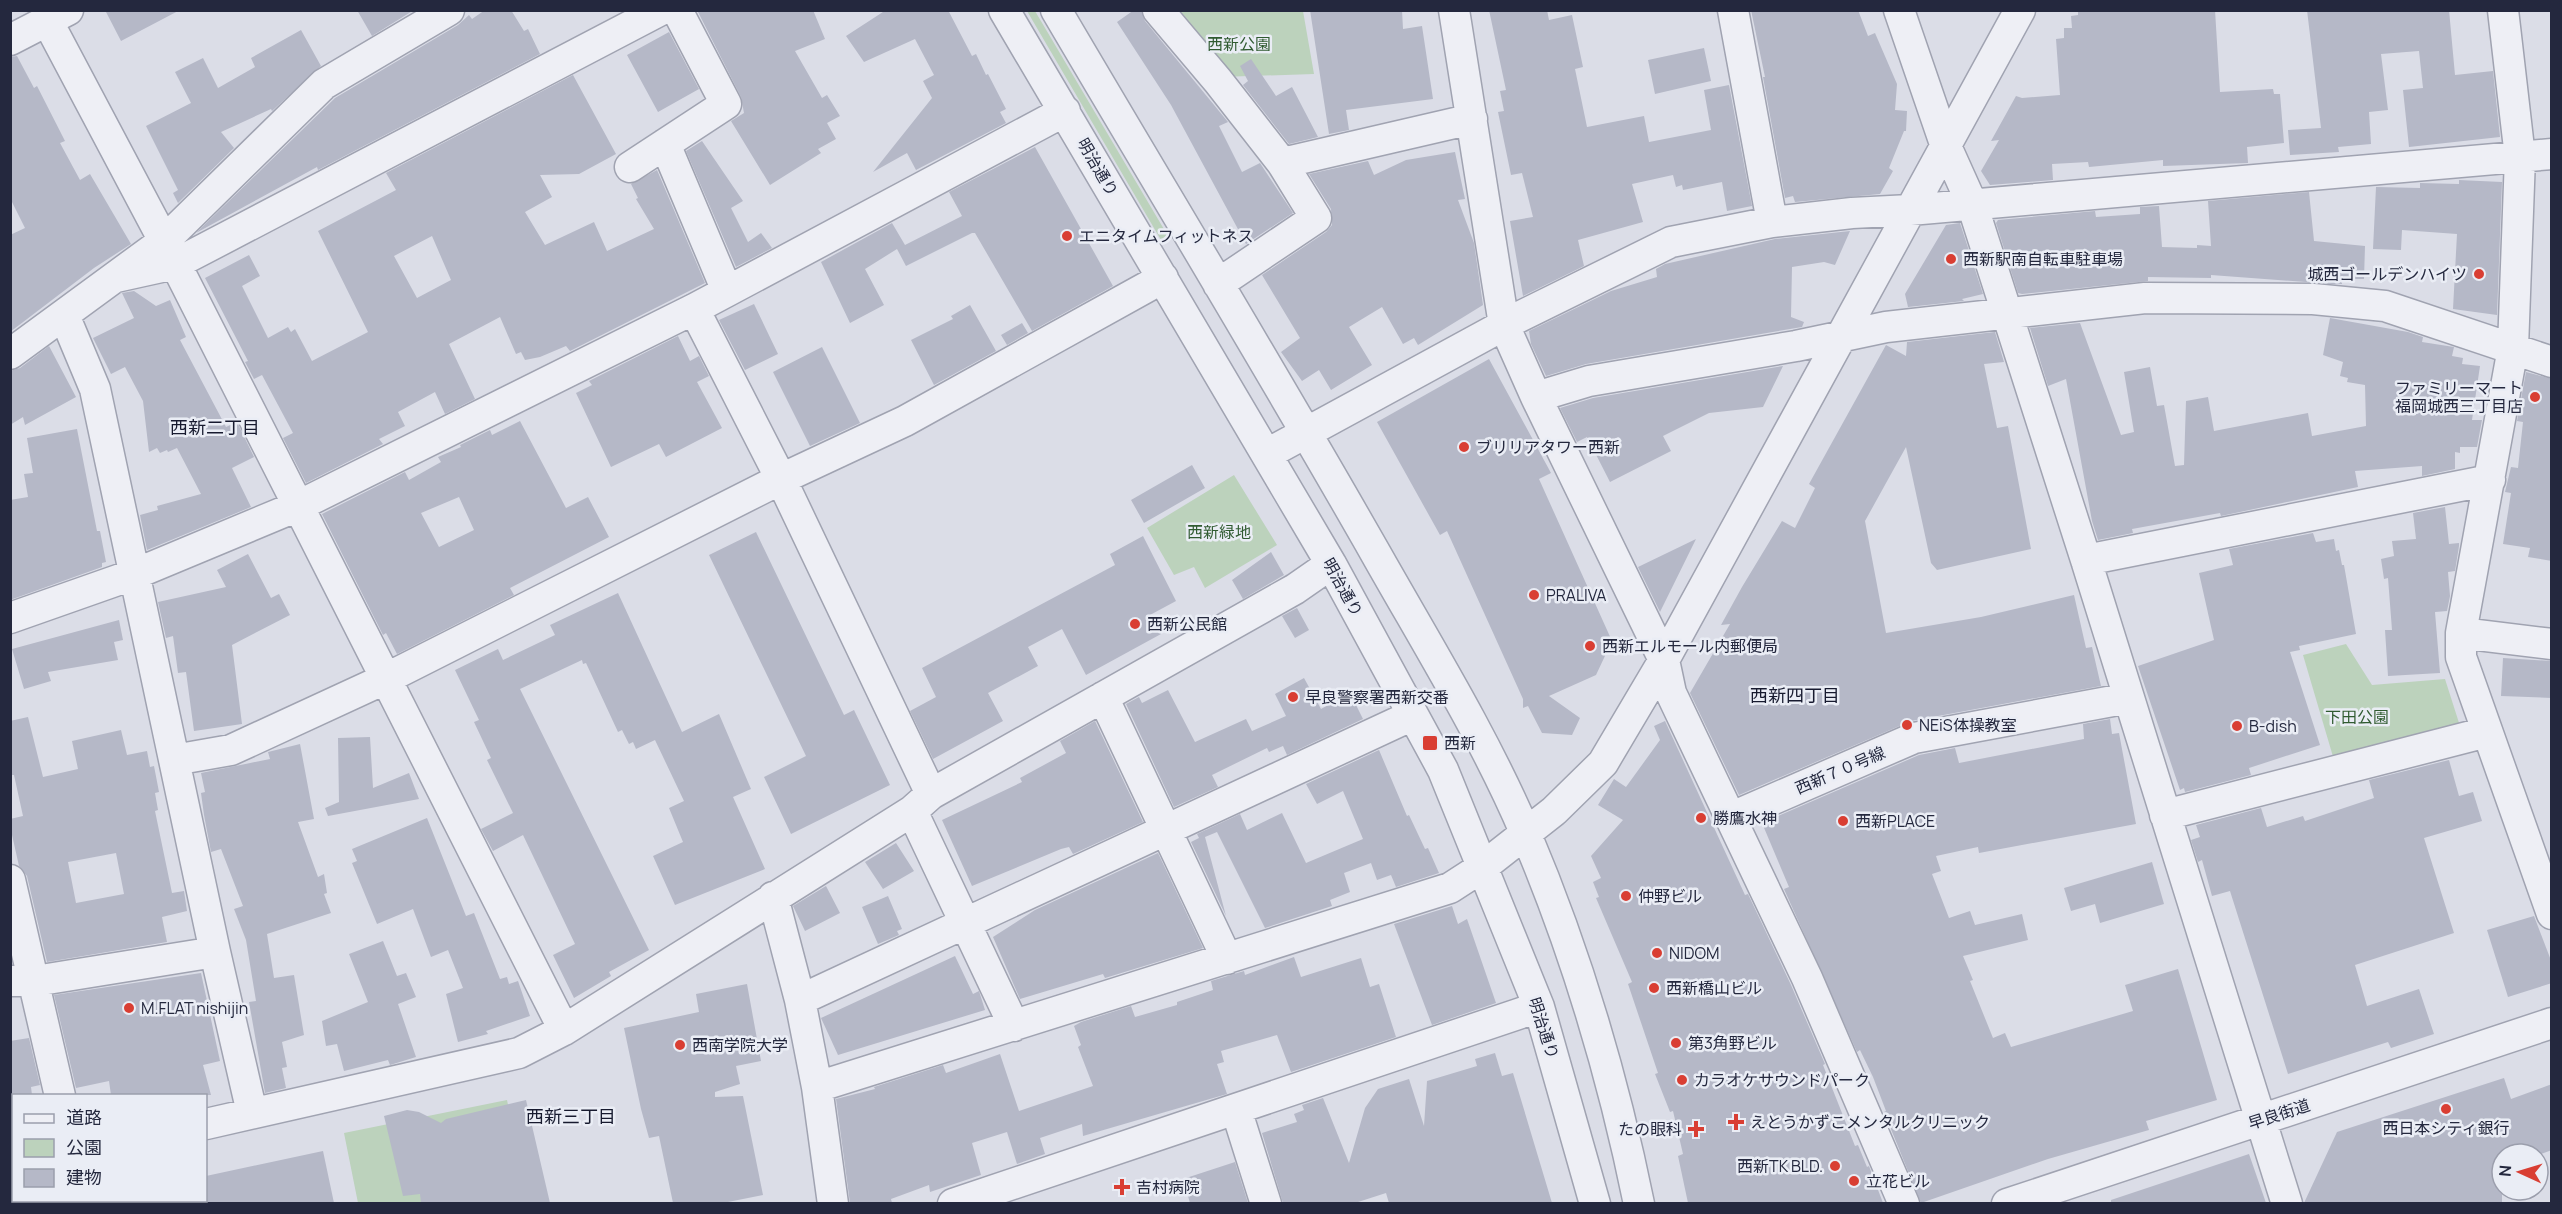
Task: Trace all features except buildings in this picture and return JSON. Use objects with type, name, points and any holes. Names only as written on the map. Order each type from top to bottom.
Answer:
[{"type":"street","points":[[169,253],[324,84],[449,10]]},
{"type":"street","points":[[10,354],[116,277],[661,10]]},
{"type":"street","points":[[630,166],[726,104],[676,10]]},
{"type":"street","name":"明治通り","points":[[1004,10],[1331,564],[1443,770],[1484,866],[1539,1007],[1595,1203]]},
{"type":"street","points":[[1056,10],[1307,433],[1486,748],[1525,832],[1582,982],[1626,1141],[1640,1203]]},
{"type":"street","points":[[1158,10],[1218,81],[1282,163],[1316,218],[1218,284]]},
{"type":"street","points":[[1454,10],[1504,325],[1536,397],[1664,660],[1671,693],[1807,978],[1904,1203]]},
{"type":"street","points":[[1733,10],[1772,222]]},
{"type":"street","points":[[1899,10],[1945,144],[1972,204],[2287,1203]]},
{"type":"street","points":[[817,1087],[1450,888],[1484,866],[1554,811],[1603,763],[1664,660],[2020,10]]},
{"type":"street","points":[[2503,10],[2520,157],[2513,348],[2461,633],[2461,657],[2552,914]]},
{"type":"street","points":[[10,40],[58,16],[169,253],[564,1030]]},
{"type":"street","points":[[10,618],[135,574],[298,506],[694,309],[1065,111]]},
{"type":"street","points":[[1282,163],[1472,119]]},
{"type":"street","points":[[665,144],[727,291]]},
{"type":"street","points":[[1267,454],[1504,325],[1671,242],[1772,222],[1852,213],[1910,210],[2552,154]]},
{"type":"street","points":[[174,760],[231,750],[385,679],[781,479],[904,421],[1163,278]]},
{"type":"street","points":[[1536,397],[1588,381],[1796,346],[1886,327],[2145,298],[2313,299],[2385,306],[2552,362]]},
{"type":"street","points":[[694,309],[781,479],[922,803],[967,923],[1014,1026]]},
{"type":"street","points":[[64,315],[95,389],[215,952],[252,1113]]},
{"type":"street","points":[[2086,560],[2490,480]]},
{"type":"street","points":[[207,1124],[519,1053],[564,1030],[922,803],[1103,697],[1295,589],[1331,564]]},
{"type":"street","points":[[2461,633],[2552,644]]},
{"type":"street","points":[[1103,697],[1227,958]]},
{"type":"street","name":"西新７０号線","points":[[1731,817],[1914,738],[2129,698]]},
{"type":"street","points":[[800,1000],[1413,715]]},
{"type":"street","points":[[2165,815],[2487,732]]},
{"type":"street","points":[[10,880],[23,981],[60,1094]]},
{"type":"street","points":[[773,897],[800,1000],[817,1087],[833,1203]]},
{"type":"street","points":[[23,981],[215,952]]},
{"type":"street","points":[[953,1203],[999,1196],[1236,1109],[1539,1007]]},
{"type":"street","name":"早良街道","points":[[2007,1203],[2552,1023]]},
{"type":"street","points":[[1236,1109],[1266,1203]]},
{"type":"green space","points":[[1027,11],[1035,11],[1168,236],[1161,240]]},
{"type":"green space","name":"西新公園","points":[[1163,11],[1303,11],[1314,74],[1220,77]]},
{"type":"green space","name":"西新緑地","points":[[1234,475],[1277,545],[1205,588],[1194,567],[1174,575],[1147,528]]},
{"type":"green space","name":"下田公園","points":[[2346,644],[2372,685],[2445,679],[2460,726],[2334,760],[2303,655]]},
{"type":"green space","points":[[507,1100],[528,1203],[358,1203],[344,1133]]},
{"type":"place","name":"エニタイムフィットネス","points":[[1067,236]]},
{"type":"place","name":"西新駅南自転車駐車場","points":[[1951,259]]},
{"type":"place","name":"城西ゴールデンハイツ","points":[[2479,274]]},
{"type":"place","name":"ファミリーマート 福岡城西三丁目店","points":[[2535,397]]},
{"type":"place","name":"ブリリアタワー西新","points":[[1464,447]]},
{"type":"place","name":"PRALIVA","points":[[1534,595]]},
{"type":"place","name":"西新公民館","points":[[1135,624]]},
{"type":"place","name":"西新エルモール内郵便局","points":[[1590,646]]},
{"type":"place","name":"早良警察署西新交番","points":[[1293,697]]},
{"type":"place","name":"NEiS体操教室","points":[[1907,725]]},
{"type":"place","name":"B-dish","points":[[2237,726]]},
{"type":"place","name":"西新","points":[[1430,743]]},
{"type":"place","name":"勝鷹水神","points":[[1701,818]]},
{"type":"place","name":"西新PLACE","points":[[1843,821]]},
{"type":"place","name":"仲野ビル","points":[[1626,896]]},
{"type":"place","name":"NIDOM","points":[[1657,953]]},
{"type":"place","name":"西新橋山ビル","points":[[1654,988]]},
{"type":"place","name":"M.FLAT nishijin","points":[[129,1008]]},
{"type":"place","name":"第3角野ビル","points":[[1676,1043]]},
{"type":"place","name":"西南学院大学","points":[[680,1045]]},
{"type":"place","name":"カラオケサウンドパーク","points":[[1682,1080]]},
{"type":"place","name":"西日本シティ銀行","points":[[2446,1109]]},
{"type":"place","name":"えとうかずこメンタルクリニック","points":[[1736,1122]]},
{"type":"place","name":"たの眼科","points":[[1696,1129]]},
{"type":"place","name":"西新TK BLD.","points":[[1835,1166]]},
{"type":"place","name":"立花ビル","points":[[1854,1181]]},
{"type":"place","name":"吉村病院","points":[[1122,1187]]},
{"type":"district","name":"西新二丁目","points":[[215,428]]},
{"type":"district","name":"西新四丁目","points":[[1795,696]]},
{"type":"district","name":"西新三丁目","points":[[571,1117]]}]
